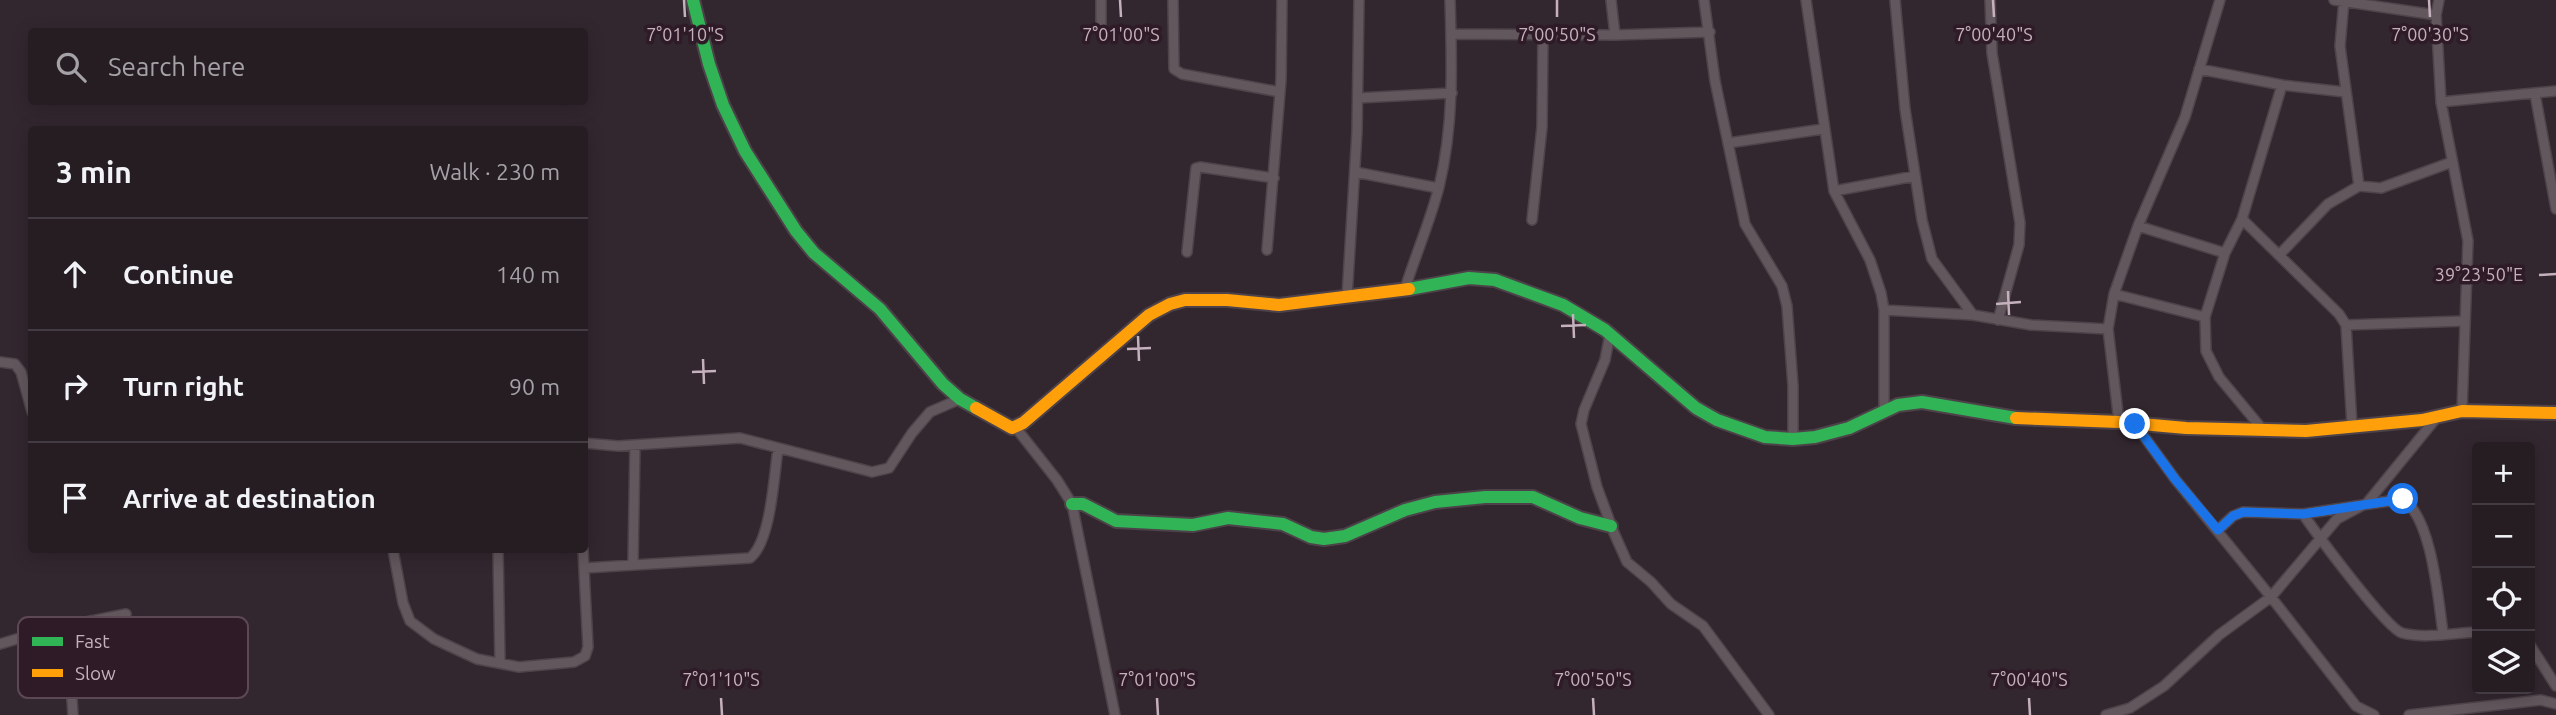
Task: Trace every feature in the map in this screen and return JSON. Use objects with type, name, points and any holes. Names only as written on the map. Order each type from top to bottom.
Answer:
[{"type":"street","points":[[693,0],[709,64],[723,105],[745,151],[796,231],[814,253],[880,309],[943,384],[960,399],[1016,428],[1057,480],[1072,504],[1115,715]]},
{"type":"street","points":[[1101,0],[1101,32]]},
{"type":"street","points":[[1173,0],[1174,69],[1182,74],[1280,92]]},
{"type":"street","points":[[1267,250],[1280,92],[1282,0]]},
{"type":"street","points":[[1347,297],[1358,98],[1359,0]]},
{"type":"street","points":[[1405,289],[1438,188],[1448,137],[1452,93],[1450,0]]},
{"type":"street","points":[[1611,0],[1615,35]]},
{"type":"street","points":[[1704,0],[1715,81],[1745,224],[1782,286],[1787,306],[1793,386],[1793,439]]},
{"type":"street","points":[[1806,0],[1834,191],[1870,260],[1884,310],[1884,411]]},
{"type":"street","points":[[1895,0],[1905,109],[1922,220],[1932,259],[1973,315]]},
{"type":"street","points":[[1990,0],[1992,53],[2020,223],[2019,245],[1998,320]]},
{"type":"street","points":[[2119,422],[2108,329],[2114,294],[2138,226],[2185,117],[2220,0]]},
{"type":"street","points":[[2359,186],[2340,46],[2341,0],[2436,15]]},
{"type":"street","points":[[2439,0],[2436,15],[2441,102],[2468,241],[2462,411]]},
{"type":"street","points":[[1451,34],[1543,36],[1710,32]]},
{"type":"street","points":[[1532,220],[1542,128],[1543,36]]},
{"type":"street","points":[[2199,69],[2282,85],[2345,92]]},
{"type":"street","points":[[2263,430],[2219,377],[2206,351],[2205,317],[2225,253],[2242,219],[2282,85]]},
{"type":"street","points":[[2441,102],[2556,91]]},
{"type":"street","points":[[1358,98],[1452,93]]},
{"type":"street","points":[[2535,94],[2553,164],[2556,209]]},
{"type":"street","points":[[1728,144],[1823,129]]},
{"type":"street","points":[[2280,254],[2328,204],[2359,186],[2381,188],[2452,162]]},
{"type":"street","points":[[1187,252],[1196,168],[1274,178]]},
{"type":"street","points":[[1355,172],[1438,188]]},
{"type":"street","points":[[1834,191],[1915,176]]},
{"type":"street","points":[[2242,219],[2339,314],[2346,325],[2352,426]]},
{"type":"street","points":[[2138,226],[2225,253]]},
{"type":"street","points":[[1016,428],[1134,327],[1170,304],[1185,300],[1227,300],[1279,305],[1469,278],[1495,280],[1563,305],[1610,334],[1696,408],[1717,421],[1765,437],[1815,437],[1849,428],[1898,405],[1922,402],[2011,418],[2306,431],[2422,420],[2462,411],[2556,413]]},
{"type":"street","points":[[2114,294],[2205,317]]},
{"type":"street","points":[[1884,310],[1973,315],[2031,325],[2108,329]]},
{"type":"street","points":[[2346,325],[2465,321]]},
{"type":"street","points":[[1610,334],[1605,360],[1584,410],[1581,424],[1597,487],[1611,526],[1627,562],[1651,582],[1671,604],[1703,626],[1769,715]]},
{"type":"street","points":[[0,362],[15,364],[28,399]]},
{"type":"street","points":[[588,443],[635,445],[726,437],[750,440],[852,469],[883,471],[892,464],[912,433],[930,412],[960,399]]},
{"type":"street","points":[[2106,715],[2130,708],[2164,686],[2219,635],[2271,597],[2337,519],[2367,503],[2439,416]]},
{"type":"street","points":[[2135,424],[2175,479],[2356,706],[2374,715]]},
{"type":"street","points":[[633,564],[635,445]]},
{"type":"street","points":[[584,568],[750,558],[756,553],[769,508],[778,449]]},
{"type":"street","points":[[1072,504],[1083,504],[1115,521],[1194,525],[1228,518],[1283,524],[1311,537],[1324,539],[1345,536],[1405,510],[1435,502],[1485,497],[1533,497],[1580,518],[1611,526]]},
{"type":"street","points":[[2218,530],[2233,516],[2243,512],[2303,514],[2403,499],[2413,506],[2428,544],[2443,633]]},
{"type":"street","points":[[2303,514],[2320,539],[2399,632],[2417,635],[2472,632]]},
{"type":"street","points":[[394,553],[403,603],[410,621],[434,639],[477,659],[519,667],[574,662],[585,656],[588,648],[583,553]]},
{"type":"street","points":[[498,553],[500,663]]},
{"type":"street","points":[[111,617],[126,614]]},
{"type":"street","points":[[0,643],[18,638]]},
{"type":"street","points":[[2535,653],[2556,686]]},
{"type":"street","points":[[2409,715],[2541,700],[2556,704]]},
{"type":"traffic: fast","points":[[693,0],[709,64],[723,105],[745,151],[796,231],[814,253],[880,309],[943,384],[960,399],[976,408]]},
{"type":"traffic: fast","points":[[1409,289],[1469,278],[1495,280],[1563,305],[1605,330],[1696,408],[1717,420],[1765,437],[1815,437],[1849,428],[1898,405],[1922,402],[2016,418]]},
{"type":"traffic: fast","points":[[1072,504],[1083,504],[1116,521],[1193,525],[1228,518],[1283,524],[1311,537],[1324,539],[1345,536],[1405,510],[1435,502],[1485,497],[1533,497],[1580,518],[1611,526]]},
{"type":"traffic: slow","points":[[976,408],[1012,428],[1023,423],[1149,315],[1170,304],[1185,300],[1227,300],[1279,305],[1409,289]]},
{"type":"traffic: slow","points":[[2016,418],[2186,428],[2306,431],[2422,420],[2462,411],[2556,413]]},
{"type":"route","points":[[2135,424],[2175,479],[2218,530],[2233,516],[2243,512],[2303,514],[2403,499]]}]
